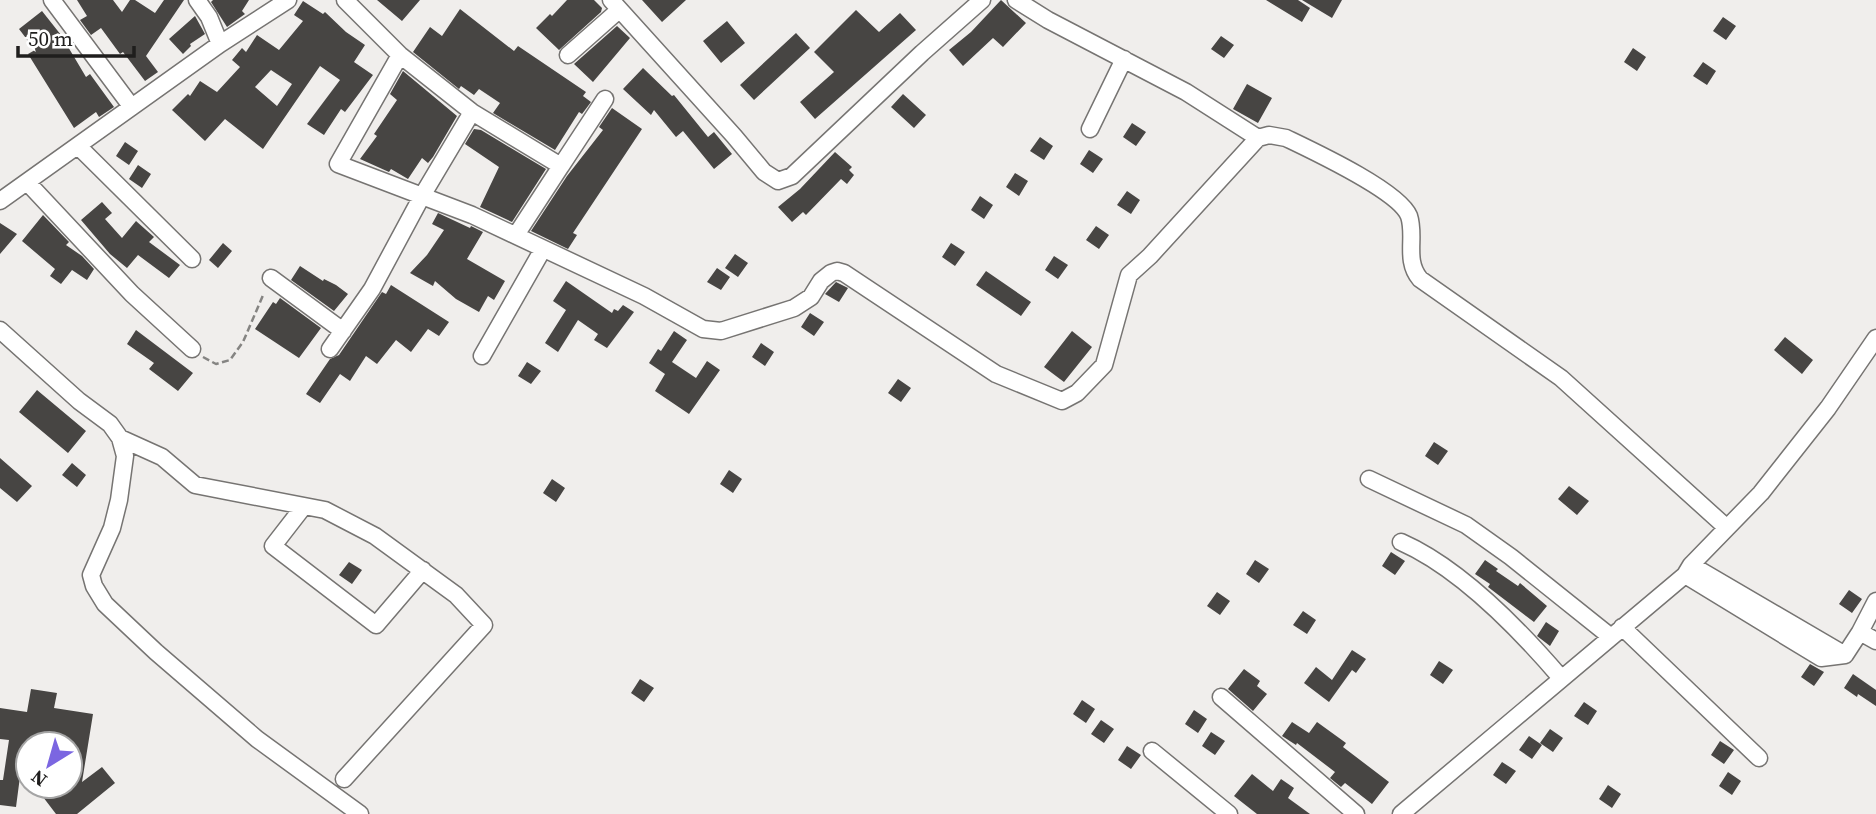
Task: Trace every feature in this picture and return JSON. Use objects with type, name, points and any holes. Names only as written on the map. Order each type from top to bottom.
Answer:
[{"type":"street","points":[[52,0],[131,106]]},
{"type":"street","points":[[197,0],[220,44]]},
{"type":"street","points":[[0,201],[131,106],[288,0]]},
{"type":"street","points":[[345,0],[400,55],[472,113],[561,166]]},
{"type":"street","points":[[568,55],[615,5],[764,172],[778,181],[792,176],[982,0]]},
{"type":"street","points":[[1016,0],[1048,20],[1186,92],[1258,138]]},
{"type":"street","points":[[400,55],[338,164],[472,215],[644,296],[703,329],[712,331],[721,331],[803,304],[811,298],[821,281],[837,271],[856,279],[996,374],[1062,401],[1077,393],[1104,365],[1129,275],[1197,207],[1258,138],[1269,135],[1286,138],[1380,188],[1398,202],[1408,213],[1411,262],[1420,279],[1561,378],[1727,528]]},
{"type":"street","points":[[1090,129],[1124,59]]},
{"type":"street","points":[[516,235],[605,99]]},
{"type":"street","points":[[330,349],[372,289],[422,196],[472,113]]},
{"type":"street","points":[[78,146],[192,259]]},
{"type":"street","points":[[27,182],[132,294],[192,349]]},
{"type":"street","points":[[482,356],[543,249]]},
{"type":"street","points":[[271,278],[343,331]]},
{"type":"street","points":[[0,330],[79,401],[110,424],[120,438],[125,456],[119,500],[111,528],[91,575],[105,604],[247,730],[360,814]]},
{"type":"street","points":[[1401,814],[1688,570],[1760,494],[1828,408],[1876,338]]},
{"type":"street","points":[[120,438],[162,457],[195,485],[325,510],[375,536],[423,570],[456,595],[484,625],[344,779]]},
{"type":"street","points":[[1369,479],[1466,525],[1616,632],[1759,758]]},
{"type":"street","points":[[304,506],[273,546],[376,625],[423,570]]},
{"type":"street","points":[[1401,542],[1435,559],[1462,582],[1528,639],[1560,678]]},
{"type":"street","points":[[1688,570],[1821,658],[1846,655],[1876,601]]},
{"type":"street","points":[[1860,632],[1876,641]]},
{"type":"street","points":[[1221,697],[1356,814]]},
{"type":"street","points":[[1152,751],[1229,814]]},
{"type":"path","points":[[192,349],[216,364],[230,360],[243,342],[271,278]]},
{"type":"building","points":[[77,0],[113,0],[122,12],[130,0],[135,0],[155,13],[164,0],[184,0],[146,56],[158,72],[145,81],[101,28],[91,35],[80,20],[87,16]]},
{"type":"building","points":[[249,0],[242,11],[245,14],[227,27],[211,2]]},
{"type":"building","points":[[377,0],[420,0],[402,21]]},
{"type":"building","points":[[567,0],[594,0],[602,8],[601,12],[559,50],[536,28]]},
{"type":"building","points":[[642,0],[686,0],[662,22]]},
{"type":"building","points":[[1001,0],[1026,23],[1003,47],[993,38],[963,66],[949,50],[971,32]]},
{"type":"building","points":[[1266,0],[1298,0],[1310,8],[1302,22]]},
{"type":"building","points":[[1302,0],[1342,0],[1332,18]]},
{"type":"building","points":[[303,1],[323,14],[325,12],[365,45],[354,62],[373,75],[345,112],[341,109],[324,135],[307,124],[340,80],[320,66],[263,149],[225,119],[205,141],[172,110],[188,94],[190,96],[200,81],[217,92],[240,67],[232,60],[242,48],[246,52],[257,35],[279,50],[303,21],[294,15]],"holes":[[[271,70],[292,84],[277,106],[255,87]]]},
{"type":"building","points":[[460,9],[514,51],[518,46],[586,92],[583,96],[591,102],[582,114],[579,112],[555,150],[493,113],[500,103],[479,89],[474,95],[461,86],[459,89],[413,52],[430,27],[442,36]]},
{"type":"building","points":[[856,10],[879,32],[900,13],[916,30],[815,119],[800,102],[834,72],[814,52]]},
{"type":"building","points":[[42,11],[61,35],[86,77],[90,74],[114,107],[99,117],[96,112],[74,128],[28,54],[35,50],[19,29]]},
{"type":"building","points":[[195,16],[205,34],[190,44],[183,54],[169,39]]},
{"type":"building","points":[[1723,17],[1736,26],[1726,40],[1713,31]]},
{"type":"building","points":[[727,21],[745,43],[721,63],[703,41]]},
{"type":"building","points":[[617,26],[630,38],[593,82],[574,64]]},
{"type":"building","points":[[796,33],[810,48],[754,100],[740,85]]},
{"type":"building","points":[[1221,36],[1234,45],[1224,58],[1211,49]]},
{"type":"building","points":[[1633,48],[1646,57],[1637,71],[1624,62]]},
{"type":"building","points":[[1703,62],[1716,71],[1707,85],[1693,76]]},
{"type":"building","points":[[643,68],[674,95],[708,137],[714,132],[732,154],[714,169],[683,131],[676,137],[654,110],[651,115],[623,89]]},
{"type":"building","points":[[403,71],[457,116],[433,157],[428,163],[422,158],[408,179],[391,169],[389,172],[360,159],[377,136],[374,134],[397,100],[390,94]]},
{"type":"building","points":[[1247,84],[1272,98],[1258,123],[1233,109]]},
{"type":"building","points":[[903,94],[926,115],[914,128],[891,107]]},
{"type":"building","points":[[612,108],[642,129],[573,233],[577,235],[568,249],[531,231],[567,176],[603,130],[599,127]]},
{"type":"building","points":[[1132,123],[1146,132],[1136,146],[1123,137]]},
{"type":"building","points":[[474,129],[481,130],[546,169],[512,222],[480,207],[499,167],[465,144]]},
{"type":"building","points":[[1040,137],[1053,146],[1044,160],[1030,151]]},
{"type":"building","points":[[125,142],[138,151],[129,165],[116,156]]},
{"type":"building","points":[[1089,150],[1103,159],[1093,173],[1080,164]]},
{"type":"building","points":[[835,152],[852,167],[849,170],[854,175],[847,184],[841,179],[806,215],[803,212],[792,222],[778,207],[800,189]]},
{"type":"building","points":[[138,165],[151,174],[142,188],[129,179]]},
{"type":"building","points":[[1015,173],[1028,181],[1019,196],[1006,187]]},
{"type":"building","points":[[1127,191],[1140,200],[1131,214],[1117,205]]},
{"type":"building","points":[[980,196],[993,205],[984,219],[971,210]]},
{"type":"building","points":[[102,202],[112,213],[105,219],[122,238],[136,221],[154,237],[149,242],[180,265],[169,278],[138,255],[127,268],[110,254],[81,220]]},
{"type":"building","points":[[438,213],[483,232],[467,259],[505,281],[494,300],[488,296],[479,312],[456,299],[435,281],[433,286],[410,273],[427,255],[444,230],[432,224]]},
{"type":"building","points":[[43,215],[69,242],[66,245],[94,269],[87,280],[72,270],[61,284],[50,276],[55,269],[22,241]]},
{"type":"building","points":[[0,223],[17,234],[0,254]]},
{"type":"building","points":[[1096,226],[1109,235],[1099,249],[1086,240]]},
{"type":"building","points":[[223,243],[232,251],[218,268],[209,260]]},
{"type":"building","points":[[951,243],[965,252],[955,266],[942,257]]},
{"type":"building","points":[[735,254],[748,263],[738,277],[725,268]]},
{"type":"building","points":[[1054,256],[1068,265],[1058,279],[1045,270]]},
{"type":"building","points":[[300,266],[348,294],[334,311],[291,280]]},
{"type":"building","points":[[717,268],[730,277],[721,290],[707,282]]},
{"type":"building","points":[[986,271],[1031,302],[1021,316],[976,285]]},
{"type":"building","points":[[566,281],[612,313],[623,305],[634,312],[607,348],[594,340],[598,334],[578,320],[558,352],[545,343],[566,310],[553,301]]},
{"type":"building","points":[[836,282],[848,288],[839,302],[825,294]]},
{"type":"building","points":[[391,285],[449,322],[439,336],[428,329],[411,352],[396,340],[377,364],[366,356],[350,381],[340,374],[320,403],[306,394],[330,359],[339,355],[382,292],[386,294]]},
{"type":"building","points":[[280,298],[321,328],[299,358],[255,329],[273,302],[276,304]]},
{"type":"building","points":[[810,313],[824,322],[814,336],[801,327]]},
{"type":"building","points":[[136,330],[193,373],[178,391],[149,369],[154,363],[127,344]]},
{"type":"building","points":[[674,331],[687,340],[672,362],[696,378],[707,361],[720,370],[689,414],[655,391],[665,374],[649,363]]},
{"type":"building","points":[[1072,331],[1092,347],[1064,382],[1044,367]]},
{"type":"building","points":[[1785,337],[1813,360],[1802,374],[1774,350]]},
{"type":"building","points":[[761,343],[774,352],[765,366],[752,357]]},
{"type":"building","points":[[527,362],[541,371],[531,384],[518,376]]},
{"type":"building","points":[[898,379],[911,388],[901,402],[888,393]]},
{"type":"building","points":[[37,390],[86,431],[68,453],[19,412]]},
{"type":"building","points":[[1434,442],[1448,451],[1438,465],[1425,456]]},
{"type":"building","points":[[0,458],[32,486],[17,502],[0,488]]},
{"type":"building","points":[[72,463],[86,475],[77,487],[62,475]]},
{"type":"building","points":[[729,470],[742,479],[733,493],[720,484]]},
{"type":"building","points":[[552,479],[565,488],[556,502],[543,493]]},
{"type":"building","points":[[1569,486],[1589,501],[1577,515],[1558,499]]},
{"type":"building","points":[[1391,552],[1405,561],[1395,575],[1382,566]]},
{"type":"building","points":[[1255,560],[1269,569],[1259,583],[1246,574]]},
{"type":"building","points":[[1485,560],[1518,586],[1520,583],[1547,606],[1534,622],[1475,574]]},
{"type":"building","points":[[349,562],[362,570],[352,584],[339,575]]},
{"type":"building","points":[[1849,590],[1862,599],[1852,613],[1839,604]]},
{"type":"building","points":[[1217,592],[1230,601],[1220,615],[1207,606]]},
{"type":"building","points":[[1303,611],[1316,620],[1307,634],[1293,625]]},
{"type":"building","points":[[1546,622],[1559,631],[1550,646],[1537,636]]},
{"type":"building","points":[[1352,650],[1366,659],[1356,673],[1352,670],[1329,702],[1304,683],[1316,667],[1332,680]]},
{"type":"building","points":[[1439,661],[1453,670],[1443,684],[1430,675]]},
{"type":"building","points":[[1810,664],[1824,672],[1814,686],[1801,677]]},
{"type":"building","points":[[1244,669],[1260,681],[1257,686],[1267,694],[1253,711],[1228,689]]},
{"type":"building","points":[[1853,674],[1876,690],[1876,706],[1844,688]]},
{"type":"building","points":[[640,679],[654,688],[644,702],[631,693]]},
{"type":"building","points":[[31,689],[57,693],[54,708],[93,714],[84,770],[84,730],[14,730],[16,807],[0,805],[0,780],[3,780],[9,740],[0,739],[0,708],[27,712]]},
{"type":"building","points":[[1082,700],[1095,709],[1086,723],[1073,714]]},
{"type":"building","points":[[1584,702],[1597,711],[1588,725],[1574,716]]},
{"type":"building","points":[[1194,710],[1207,719],[1198,733],[1185,724]]},
{"type":"building","points":[[1101,720],[1114,729],[1104,743],[1091,734]]},
{"type":"building","points":[[1292,722],[1309,733],[1317,722],[1346,743],[1343,747],[1389,782],[1372,804],[1345,783],[1341,787],[1330,778],[1335,772],[1297,743],[1296,745],[1282,736]]},
{"type":"building","points":[[1550,729],[1563,738],[1553,752],[1540,743]]},
{"type":"building","points":[[1211,732],[1225,741],[1215,755],[1202,746]]},
{"type":"building","points":[[1529,736],[1542,745],[1532,759],[1519,750]]},
{"type":"building","points":[[1720,741],[1734,750],[1724,764],[1711,755]]},
{"type":"building","points":[[1127,746],[1141,755],[1131,769],[1118,760]]},
{"type":"building","points":[[1502,762],[1516,771],[1506,784],[1493,775]]},
{"type":"building","points":[[102,767],[115,783],[77,814],[56,814],[45,800],[84,800],[84,780]]},
{"type":"building","points":[[1728,772],[1741,781],[1732,795],[1719,786]]},
{"type":"building","points":[[1252,774],[1273,791],[1281,779],[1294,788],[1288,798],[1310,814],[1257,814],[1234,796]]},
{"type":"building","points":[[1608,785],[1621,794],[1612,808],[1599,799]]}]
